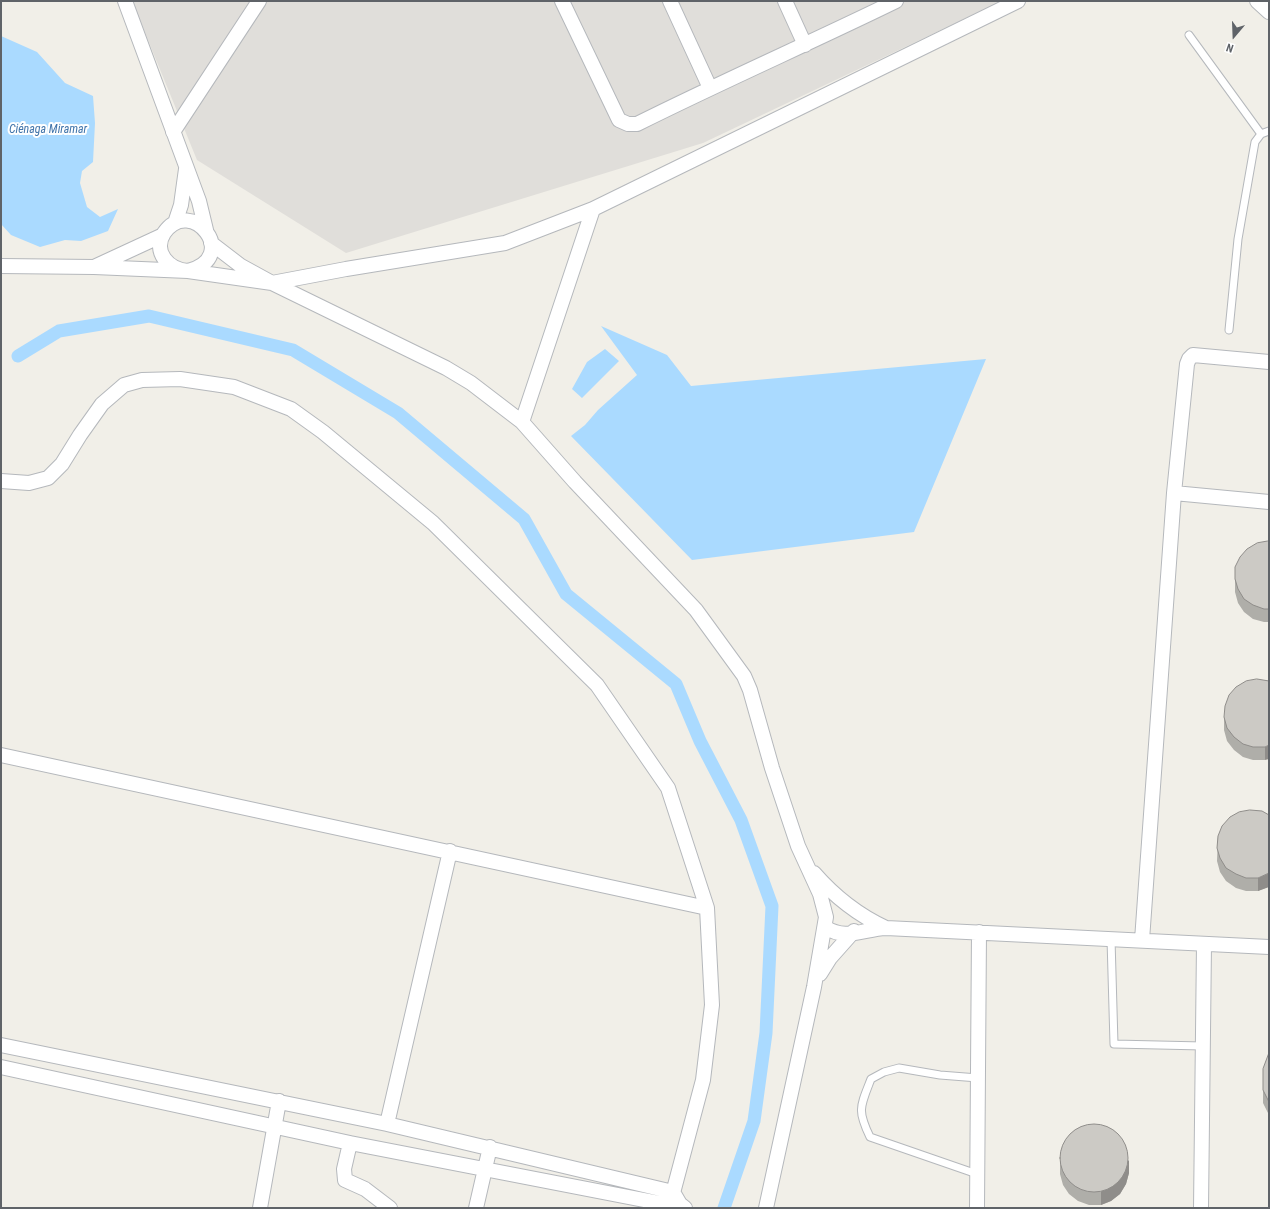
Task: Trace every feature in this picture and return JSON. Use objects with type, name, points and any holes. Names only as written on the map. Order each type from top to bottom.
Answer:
[{"type":"street","points":[[1,266],[94,267],[188,271],[198,269],[206,263],[210,254],[211,243],[206,230],[199,201],[125,1]]},
{"type":"street","points":[[173,132],[259,1]]},
{"type":"street","points":[[562,1],[619,120],[628,124],[637,124],[710,88],[805,45],[896,1]]},
{"type":"street","points":[[670,1],[710,88]]},
{"type":"street","points":[[785,1],[805,45]]},
{"type":"street","points":[[206,230],[197,223],[186,220],[175,223],[168,228],[163,235],[160,244],[161,252],[165,260],[179,270],[272,283],[346,269],[505,243],[593,209],[1018,1]]},
{"type":"street","points":[[1257,1],[1269,12]]},
{"type":"street","points":[[175,223],[187,167]]},
{"type":"street","points":[[522,422],[593,209]]},
{"type":"street","points":[[94,267],[163,235]]},
{"type":"street","points":[[211,243],[234,261],[272,283],[446,368],[471,383],[522,422],[575,482],[696,610],[744,676],[750,690],[774,775],[798,846],[820,894],[825,912],[825,927],[814,987],[766,1208]]},
{"type":"street","points":[[1142,940],[1174,493],[1189,359],[1193,355],[1269,362]]},
{"type":"street","points":[[1,481],[29,483],[48,478],[62,464],[102,404],[124,385],[142,380],[180,380],[234,387],[291,409],[323,432],[433,523],[597,685],[668,788],[707,908],[712,1005],[703,1080],[675,1203]]},
{"type":"street","points":[[1174,493],[1269,502]]},
{"type":"street","points":[[1,755],[450,851],[707,908]]},
{"type":"street","points":[[387,1124],[450,851]]},
{"type":"street","points":[[807,865],[826,885],[852,908],[863,916],[886,928]]},
{"type":"street","points":[[825,912],[841,906],[852,908]]},
{"type":"street","points":[[814,987],[830,958],[853,934],[856,920],[852,908]]},
{"type":"street","points":[[825,927],[841,934],[853,934],[886,928],[1142,940],[1269,948]]},
{"type":"street","points":[[977,1208],[979,932]]},
{"type":"street","points":[[1201,1208],[1204,944]]},
{"type":"street","points":[[1,1044],[279,1101],[490,1147],[675,1203]]},
{"type":"street","points":[[1,1067],[350,1143],[484,1170],[675,1203]]},
{"type":"street","points":[[260,1208],[279,1101]]},
{"type":"street","points":[[350,1143],[344,1169],[345,1180],[365,1190],[390,1208]]},
{"type":"street","points":[[476,1208],[490,1147]]},
{"type":"lane","points":[[1188,35],[1261,134]]},
{"type":"lane","points":[[1229,330],[1238,239],[1255,142],[1261,134],[1269,131]]},
{"type":"lane","points":[[1111,939],[1114,1044],[1203,1046]]},
{"type":"lane","points":[[977,1174],[870,1137],[861,1118],[862,1101],[871,1079],[884,1072],[899,1068],[940,1075],[978,1078]]},
{"type":"shaded area","points":[[132,1],[1002,1],[703,143],[346,253],[197,160]]},
{"type":"water","name":"Ciénaga Miramar","points":[[1,36],[37,52],[65,83],[93,96],[95,123],[93,162],[82,171],[80,183],[87,207],[100,217],[118,209],[108,231],[81,241],[65,240],[40,247],[11,235],[1,224]]},
{"type":"water","points":[[601,326],[667,355],[691,386],[986,359],[914,532],[692,560],[571,436],[585,425],[598,410],[637,375]]},
{"type":"water","points":[[605,349],[619,361],[582,398],[572,389],[587,362]]},
{"type":"building","points":[[1269,541],[1269,609],[1264,609],[1253,605],[1244,599],[1238,589],[1235,579],[1235,567],[1240,557],[1247,549],[1257,543]]},
{"type":"building","points":[[1257,679],[1269,681],[1269,745],[1265,747],[1253,747],[1243,744],[1234,737],[1227,728],[1224,717],[1225,706],[1229,695],[1236,687],[1246,681]]},
{"type":"building","points":[[1250,810],[1262,811],[1269,815],[1269,873],[1258,878],[1246,878],[1226,868],[1220,858],[1217,848],[1218,836],[1222,826],[1230,817],[1239,812]]},
{"type":"building","points":[[1269,1053],[1269,1102],[1263,1090],[1263,1069]]},
{"type":"building","points":[[1094,1124],[1107,1127],[1118,1134],[1125,1145],[1128,1158],[1125,1171],[1118,1182],[1107,1189],[1094,1192],[1081,1189],[1070,1182],[1063,1171],[1060,1158],[1063,1145],[1070,1134],[1081,1127]]},
{"type":"waterway","points":[[18,356],[59,331],[149,316],[293,350],[398,413],[524,519],[566,594],[676,684],[700,741],[741,820],[772,906],[766,1033],[754,1121],[724,1208]]}]
